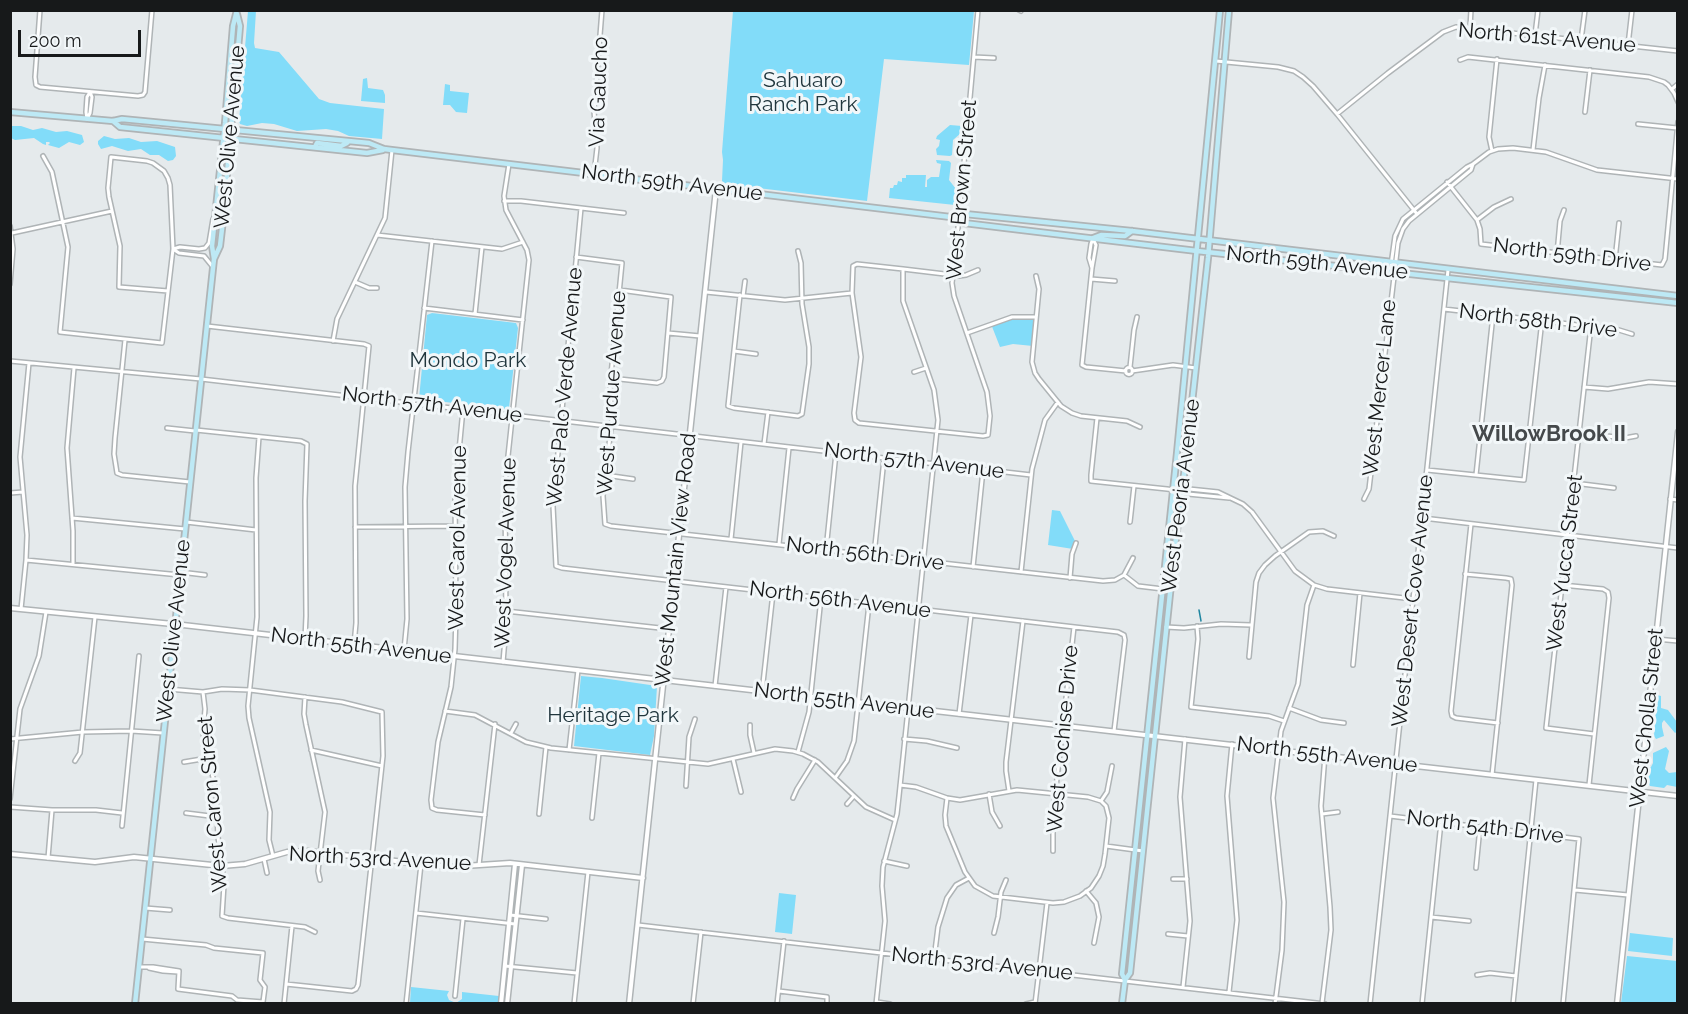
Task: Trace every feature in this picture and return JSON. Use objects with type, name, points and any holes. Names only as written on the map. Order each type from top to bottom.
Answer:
[{"type":"main road","name":"West Peoria Avenue","points":[[1125,980],[1122,974],[1221,10]]},
{"type":"main road","name":"West Peoria Avenue","points":[[1122,1004],[1125,980],[1130,973],[1196,368],[1229,10]]},
{"type":"main road","name":"West Olive Avenue","points":[[135,1004],[214,259],[212,246],[225,129],[233,26],[237,12]]},
{"type":"main road","name":"West Olive Avenue","points":[[214,259],[220,246],[232,130],[240,26],[237,12]]},
{"type":"main road","name":"North 59th Avenue","points":[[10,112],[87,119],[113,122],[120,126],[367,153],[384,149]]},
{"type":"main road","name":"North 59th Avenue","points":[[113,122],[122,119],[369,143],[384,149],[959,218],[964,223],[1392,273],[1448,277],[1677,303]]},
{"type":"main road","points":[[315,147],[317,143],[341,146],[349,142]]},
{"type":"main road","points":[[1207,152],[1217,153]]},
{"type":"main road","name":"North 59th Avenue","points":[[959,218],[965,214],[1132,231],[1677,296]]},
{"type":"main road","points":[[1093,238],[1101,235],[1125,236],[1132,231]]},
{"type":"street","points":[[40,10],[36,85],[138,96],[143,95],[146,88],[152,10]]},
{"type":"street","name":"Via Gaucho","points":[[594,174],[597,148],[594,111],[602,10]]},
{"type":"street","name":"West Brown Street","points":[[938,431],[988,435],[990,416],[987,392],[954,296],[952,283],[978,10]]},
{"type":"street","points":[[1470,27],[1471,10]]},
{"type":"street","points":[[1534,34],[1538,10]]},
{"type":"street","points":[[1581,40],[1585,10]]},
{"type":"street","points":[[1628,45],[1632,10]]},
{"type":"street","name":"North 61st Avenue","points":[[1338,114],[1443,32],[1456,27],[1677,51]]},
{"type":"street","points":[[974,57],[994,58]]},
{"type":"street","points":[[1460,60],[1468,57],[1497,59],[1649,77],[1664,82],[1672,89],[1677,102]]},
{"type":"street","points":[[1492,151],[1488,137],[1497,59]]},
{"type":"street","points":[[1216,61],[1278,67],[1294,71],[1313,86],[1338,114],[1417,214]]},
{"type":"street","points":[[1533,150],[1545,65]]},
{"type":"street","points":[[1586,112],[1590,70]]},
{"type":"street","points":[[1672,89],[1677,84]]},
{"type":"street","points":[[87,119],[92,97],[90,92]]},
{"type":"street","points":[[1672,178],[1677,122]]},
{"type":"street","points":[[1638,124],[1677,128]]},
{"type":"street","points":[[1473,164],[1492,151],[1504,147],[1554,153],[1597,170],[1677,179]]},
{"type":"street","points":[[333,341],[337,319],[386,214],[392,150]]},
{"type":"street","points":[[43,156],[52,172],[68,247],[60,332],[162,343],[173,249],[171,194],[168,178],[153,163],[111,157],[108,188],[120,246],[119,287],[168,291]]},
{"type":"street","name":"West Vogel Avenue","points":[[503,662],[506,641],[505,484],[529,260],[527,250],[508,217],[504,201],[509,164]]},
{"type":"street","name":"West Mercer Lane","points":[[1392,263],[1403,229],[1417,214],[1471,170],[1473,164]]},
{"type":"street","name":"West Mercer Lane","points":[[1364,499],[1369,489],[1392,273],[1393,243],[1403,219],[1447,182],[1473,164]]},
{"type":"street","name":"North 59th Drive","points":[[1476,220],[1480,229],[1481,244],[1662,265],[1665,259],[1672,178]]},
{"type":"street","points":[[1447,182],[1476,220],[1494,207],[1511,199]]},
{"type":"street","name":"West Mountain View Road","points":[[629,1004],[716,189]]},
{"type":"street","points":[[504,201],[624,213]]},
{"type":"street","name":"West Palo Verde Avenue","points":[[556,566],[553,506],[581,208]]},
{"type":"street","points":[[1557,254],[1560,221],[1564,210]]},
{"type":"street","points":[[12,233],[112,211]]},
{"type":"street","points":[[173,249],[207,247],[215,212]]},
{"type":"street","points":[[1615,260],[1619,223]]},
{"type":"street","points":[[10,226],[13,249],[10,284]]},
{"type":"street","points":[[377,235],[482,247],[507,248],[523,242]]},
{"type":"street","points":[[1093,238],[1090,244],[1089,258],[1092,268],[1082,365],[1126,371],[1127,368],[1147,370],[1168,366],[1196,368]]},
{"type":"street","points":[[404,650],[406,475],[432,242]]},
{"type":"street","points":[[475,314],[482,247]]},
{"type":"street","points":[[173,249],[179,253],[203,256],[213,268]]},
{"type":"street","points":[[745,281],[741,296],[728,406],[798,416],[804,409],[810,347],[802,299],[801,263],[798,251]]},
{"type":"street","name":"West Purdue Avenue","points":[[576,257],[622,263],[610,378],[612,426],[603,496],[604,524]]},
{"type":"street","points":[[938,431],[859,423],[855,420],[861,357],[852,294],[853,266],[857,264],[953,275],[966,275],[978,270]]},
{"type":"street","points":[[890,1004],[876,1003],[885,921],[882,886],[884,861],[895,820],[900,785],[938,431],[937,400],[903,301],[903,269]]},
{"type":"street","name":"West Desert Cove Avenue","points":[[1370,1004],[1448,270]]},
{"type":"street","points":[[1036,276],[1039,289],[1032,356],[1033,368],[1039,379],[1066,410],[1077,415],[1127,421],[1140,427]]},
{"type":"street","points":[[1091,279],[1115,282]]},
{"type":"street","points":[[355,282],[369,288],[377,288]]},
{"type":"street","points":[[610,378],[657,383],[662,381],[668,333],[671,297],[620,290]]},
{"type":"street","points":[[706,292],[784,300],[852,294]]},
{"type":"street","points":[[424,308],[523,320]]},
{"type":"street","name":"North 58th Drive","points":[[1444,309],[1591,326],[1632,334]]},
{"type":"street","points":[[1476,475],[1493,315]]},
{"type":"street","points":[[967,333],[1012,317],[1036,317]]},
{"type":"street","points":[[1131,369],[1137,317]]},
{"type":"street","points":[[1427,470],[1524,480],[1542,321]]},
{"type":"street","points":[[207,326],[369,346],[356,470],[354,645]]},
{"type":"street","name":"West Yucca Street","points":[[1591,326],[1546,728],[1594,734]]},
{"type":"street","points":[[668,333],[700,336]]},
{"type":"street","points":[[125,339],[114,454],[117,473],[190,482]]},
{"type":"street","points":[[734,351],[756,354]]},
{"type":"street","name":"North 57th Avenue","points":[[10,361],[201,379],[1031,475]]},
{"type":"street","points":[[21,609],[27,560],[27,535],[20,446],[28,363]]},
{"type":"street","points":[[73,564],[67,448],[74,368]]},
{"type":"street","points":[[914,372],[926,368]]},
{"type":"street","points":[[1584,387],[1613,388],[1649,382],[1677,384]]},
{"type":"street","points":[[1021,572],[1031,475],[1045,420],[1058,402]]},
{"type":"street","name":"West Carol Avenue","points":[[463,409],[456,482],[454,657],[451,687],[438,742],[432,808],[485,815]]},
{"type":"street","points":[[764,444],[768,412]]},
{"type":"street","points":[[1097,418],[1091,481],[1231,498],[1252,512],[1295,571],[1314,585],[1327,589],[1413,599]]},
{"type":"street","points":[[167,428],[301,441],[308,444],[305,501],[305,639]]},
{"type":"street","name":"West Cholla Street","points":[[1617,1004],[1677,432]]},
{"type":"street","points":[[1579,433],[1625,438],[1636,436]]},
{"type":"street","points":[[259,437],[256,478],[257,617],[249,718],[270,812],[269,840],[273,856]]},
{"type":"street","points":[[731,539],[741,441]]},
{"type":"street","points":[[779,544],[789,447]]},
{"type":"street","points":[[826,550],[836,453]]},
{"type":"street","points":[[874,555],[884,458]]},
{"type":"street","points":[[973,567],[983,469]]},
{"type":"street","points":[[605,475],[633,479]]},
{"type":"street","points":[[1574,483],[1614,488]]},
{"type":"street","points":[[1130,522],[1134,486]]},
{"type":"street","points":[[10,493],[23,492]]},
{"type":"street","points":[[1670,499],[1677,500]]},
{"type":"street","points":[[72,518],[185,529]]},
{"type":"street","points":[[1422,518],[1677,548]]},
{"type":"street","points":[[186,522],[256,530]]},
{"type":"street","name":"North 56th Drive","points":[[604,524],[1107,582],[1124,575]]},
{"type":"street","points":[[1471,524],[1451,711],[1452,717],[1498,723]]},
{"type":"street","points":[[355,527],[455,526]]},
{"type":"street","points":[[1249,657],[1256,582],[1264,565],[1309,532],[1323,531],[1334,536]]},
{"type":"street","points":[[1070,578],[1072,554],[1076,543]]},
{"type":"street","points":[[1133,558],[1124,575],[1138,586],[1162,589]]},
{"type":"street","points":[[27,560],[206,575]]},
{"type":"street","name":"North 56th Avenue","points":[[556,566],[1118,632],[1124,635],[1125,640],[1114,731]]},
{"type":"street","points":[[1465,574],[1511,579],[1512,585],[1492,775]]},
{"type":"street","points":[[1275,1004],[1284,926],[1284,902],[1273,798],[1278,750],[1284,721],[1298,684],[1307,605],[1314,585]]},
{"type":"street","points":[[1562,585],[1603,589],[1608,592],[1609,598],[1589,785]]},
{"type":"street","points":[[715,686],[726,587]]},
{"type":"street","points":[[762,692],[773,593]]},
{"type":"street","points":[[1353,665],[1360,593]]},
{"type":"street","points":[[798,752],[809,712],[821,598]]},
{"type":"street","points":[[835,778],[847,761],[854,741],[869,604]]},
{"type":"street","name":"North 55th Avenue","points":[[10,608],[174,624],[1677,796]]},
{"type":"street","points":[[506,611],[669,630]]},
{"type":"street","points":[[10,799],[21,703],[39,656],[46,612]]},
{"type":"street","points":[[959,714],[970,615]]},
{"type":"street","points":[[75,761],[81,753],[95,617]]},
{"type":"street","points":[[1009,791],[1006,771],[1023,621]]},
{"type":"street","points":[[1166,627],[1251,625]]},
{"type":"street","points":[[1197,626],[1198,639],[1191,707],[1269,716],[1284,721]]},
{"type":"street","name":"West Cochise Drive","points":[[1053,851],[1053,814],[1074,627]]},
{"type":"street","points":[[1656,639],[1677,641]]},
{"type":"street","points":[[122,826],[139,656]]},
{"type":"street","points":[[569,750],[578,670]]},
{"type":"street","points":[[30,683],[36,686]]},
{"type":"street","points":[[168,690],[203,692],[222,689],[250,690],[342,702],[382,712],[382,766],[358,985],[352,991],[286,984]]},
{"type":"street","name":"West Caron Street","points":[[203,692],[205,709],[203,733],[216,791],[218,837],[224,885],[222,916],[292,926]]},
{"type":"street","points":[[305,697],[304,714],[324,812],[318,871],[320,880]]},
{"type":"street","points":[[1289,708],[1321,720],[1344,723]]},
{"type":"street","points":[[445,711],[475,715],[526,742],[569,750],[708,764],[775,750],[798,752],[815,760],[854,796],[876,812],[895,820]]},
{"type":"street","points":[[686,786],[689,737],[695,719]]},
{"type":"street","points":[[479,865],[495,724]]},
{"type":"street","points":[[511,733],[516,724]]},
{"type":"street","points":[[750,725],[754,753]]},
{"type":"street","points":[[10,739],[83,732],[163,733]]},
{"type":"street","points":[[904,739],[927,741],[957,748]]},
{"type":"street","points":[[1183,987],[1190,909],[1180,786],[1185,739]]},
{"type":"street","points":[[1229,992],[1237,910],[1227,803],[1232,744]]},
{"type":"street","points":[[539,814],[546,747]]},
{"type":"street","points":[[311,750],[382,766]]},
{"type":"street","points":[[592,818],[599,753]]},
{"type":"street","points":[[1324,1003],[1330,930],[1321,796],[1325,755]]},
{"type":"street","points":[[184,762],[208,758]]},
{"type":"street","points":[[733,759],[741,792]]},
{"type":"street","points":[[793,798],[815,760]]},
{"type":"street","points":[[1101,801],[1107,792],[1112,766]]},
{"type":"street","points":[[1513,1004],[1536,780]]},
{"type":"street","points":[[900,785],[916,787],[960,800],[1017,790],[1101,801],[1106,806],[1109,818],[1103,866],[1099,876],[1086,891],[1073,900],[1064,902],[1047,903],[1000,898],[986,894],[969,878],[946,826],[947,798]]},
{"type":"street","points":[[989,794],[992,812],[1000,826]]},
{"type":"street","points":[[847,804],[854,796]]},
{"type":"street","points":[[10,807],[123,813]]},
{"type":"street","points":[[48,858],[52,810]]},
{"type":"street","points":[[1322,814],[1338,812]]},
{"type":"street","points":[[186,813],[218,817]]},
{"type":"street","name":"North 54th Drive","points":[[1390,816],[1579,839],[1575,890]]},
{"type":"street","points":[[1422,1004],[1441,822]]},
{"type":"street","points":[[1176,826],[1182,825]]},
{"type":"street","points":[[1476,868],[1480,826]]},
{"type":"street","points":[[1106,846],[1143,850]]},
{"type":"street","name":"North 53rd Avenue","points":[[10,854],[95,862],[124,857],[150,858],[222,866],[244,864],[298,851],[460,867],[499,863],[515,864],[643,878]]},
{"type":"street","points":[[264,859],[267,873]]},
{"type":"street","points":[[884,861],[907,866]]},
{"type":"street","points":[[406,1004],[421,864]]},
{"type":"street","points":[[501,1004],[515,864]]},
{"type":"street","points":[[507,1004],[522,865]]},
{"type":"street","points":[[1327,869],[1334,869]]},
{"type":"street","points":[[574,1004],[588,872]]},
{"type":"street","points":[[934,958],[938,927],[946,898],[956,885],[969,878]]},
{"type":"street","points":[[1173,879],[1187,879]]},
{"type":"street","points":[[994,933],[1000,898],[1006,880]]},
{"type":"street","points":[[1563,1004],[1575,890],[1628,896]]},
{"type":"street","points":[[1086,891],[1096,903],[1099,917],[1094,944]]},
{"type":"street","points":[[1026,1004],[1035,1003],[1047,903]]},
{"type":"street","points":[[145,908],[170,910]]},
{"type":"street","points":[[416,913],[516,924]]},
{"type":"street","points":[[510,915],[546,919]]},
{"type":"street","points":[[1431,917],[1469,921]]},
{"type":"street","points":[[455,996],[463,919]]},
{"type":"street","name":"North 53rd Avenue","points":[[638,925],[1324,1003]]},
{"type":"street","points":[[284,1004],[292,926],[305,927],[315,932]]},
{"type":"street","points":[[693,1004],[701,932]]},
{"type":"street","points":[[1168,934],[1188,936]]},
{"type":"street","points":[[139,967],[153,966],[179,971],[178,989],[232,996],[237,1000],[263,1002],[265,987],[260,980],[263,953],[142,939]]},
{"type":"street","points":[[777,1004],[784,941]]},
{"type":"street","points":[[505,966],[578,973]]},
{"type":"street","points":[[1477,975],[1490,973],[1516,976]]},
{"type":"street","points":[[778,991],[827,997],[827,1004]]},
{"type":"green space","points":[[248,11],[256,11],[255,48],[279,52],[319,99],[330,103],[384,109],[382,139],[349,136],[326,129],[297,131],[274,124],[262,123],[247,126],[240,124]]},
{"type":"green space","name":"Sahuaro Ranch Park","points":[[733,11],[974,11],[969,65],[884,59],[867,201],[724,184],[722,181],[722,152]]},
{"type":"green space","points":[[367,78],[368,88],[383,90],[385,103],[361,101],[363,79]]},
{"type":"green space","points":[[445,84],[450,85],[450,91],[469,93],[467,113],[456,112],[450,105],[443,105]]},
{"type":"green space","points":[[950,125],[962,126],[961,133],[953,140],[952,155],[937,155],[936,149],[940,140],[936,139],[937,136]]},
{"type":"green space","points":[[11,126],[33,130],[42,128],[56,132],[67,131],[82,135],[84,142],[80,145],[69,142],[59,148],[48,145],[49,142],[46,142],[46,145],[43,144],[34,138],[15,140],[11,138]]},
{"type":"green space","points":[[104,136],[115,139],[129,138],[141,142],[157,141],[175,147],[176,156],[173,160],[168,161],[159,155],[150,155],[141,149],[128,151],[112,146],[101,149],[98,141]]},
{"type":"green space","points":[[936,160],[951,163],[949,180],[956,189],[955,205],[889,198],[890,188],[897,185],[898,181],[902,182],[902,178],[906,178],[906,175],[926,175],[925,187],[927,187],[927,180],[931,177],[939,177],[941,164]]},
{"type":"green space","name":"Mondo Park","points":[[432,313],[516,323],[518,328],[509,408],[419,399],[427,315]]},
{"type":"green space","points":[[1012,317],[1036,317],[1033,346],[1013,344],[1000,347],[991,324]]},
{"type":"green space","points":[[1052,510],[1060,511],[1076,543],[1073,549],[1048,545]]},
{"type":"green space","name":"Heritage Park","points":[[581,676],[657,686],[654,736],[650,755],[574,746]]},
{"type":"green space","points":[[1657,695],[1661,696],[1661,708],[1668,710],[1677,722],[1678,731],[1675,733],[1664,720],[1662,727],[1664,736],[1656,739],[1654,736]]},
{"type":"green space","points":[[1666,747],[1669,751],[1665,769],[1669,773],[1677,772],[1677,787],[1650,786],[1647,781],[1648,767],[1651,767],[1653,763],[1653,753]]},
{"type":"green space","points":[[779,893],[796,895],[792,934],[775,932]]},
{"type":"green space","points":[[1630,933],[1673,938],[1672,956],[1628,951]]},
{"type":"green space","points":[[1627,956],[1677,961],[1677,1003],[1621,1003]]},
{"type":"green space","points":[[411,987],[449,991],[447,995],[449,1000],[456,1003],[410,1003]]},
{"type":"green space","points":[[462,992],[499,996],[499,1003],[456,1003],[462,999]]},
{"type":"waterway","points":[[1199,610],[1201,621]]},
{"type":"district","name":"WillowBrook II","points":[[1549,434]]}]
